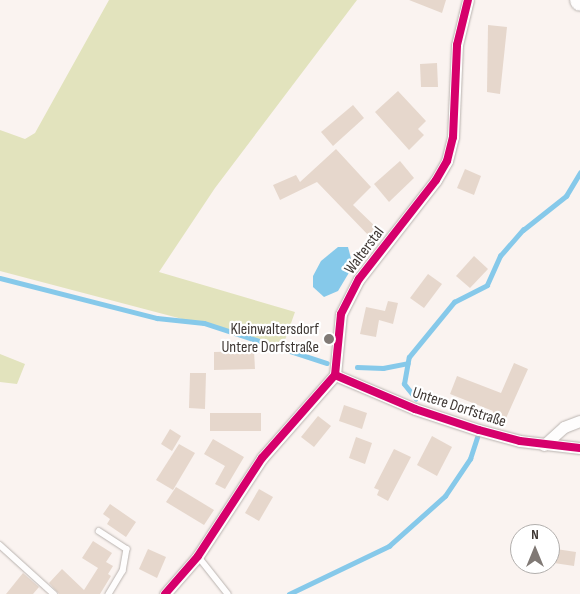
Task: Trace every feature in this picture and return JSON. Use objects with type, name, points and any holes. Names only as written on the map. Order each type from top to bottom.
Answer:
[{"type":"street","name":"Walterstal","points":[[335,375],[341,314],[359,279],[436,180],[447,160],[453,137],[457,45],[468,0]]},
{"type":"street","name":"Untere Dorfstraße","points":[[335,375],[414,409],[544,445],[580,448]]},
{"type":"street","points":[[165,594],[198,556],[262,458],[335,375]]},
{"type":"street","points":[[544,445],[564,427],[580,421]]},
{"type":"lane","points":[[99,531],[127,549],[123,571],[108,594]]},
{"type":"lane","points":[[0,545],[54,594]]},
{"type":"lane","points":[[198,556],[228,594]]},
{"type":"green space","points":[[109,0],[357,0],[215,188],[159,272],[295,312],[281,351],[224,330],[0,271],[0,130],[25,139],[35,133]]},
{"type":"green space","points":[[0,354],[25,364],[17,384],[0,382]]},
{"type":"water","points":[[338,247],[348,247],[353,266],[338,291],[324,297],[313,287],[313,276],[321,261]]},
{"type":"building","points":[[409,0],[446,0],[442,13]]},
{"type":"building","points":[[488,25],[507,27],[500,94],[487,92]]},
{"type":"building","points":[[437,63],[438,87],[421,87],[420,64]]},
{"type":"building","points":[[398,91],[426,121],[418,129],[424,135],[409,150],[375,112]]},
{"type":"building","points":[[353,105],[364,118],[333,146],[321,132]]},
{"type":"building","points":[[336,149],[371,187],[353,205],[379,230],[371,238],[317,182],[280,200],[273,185],[296,175],[300,182]]},
{"type":"building","points":[[400,161],[414,178],[389,202],[374,184]]},
{"type":"building","points":[[465,169],[481,176],[474,195],[457,188]]},
{"type":"building","points":[[474,256],[488,269],[470,288],[456,276]]},
{"type":"building","points":[[428,274],[442,284],[424,308],[410,298]]},
{"type":"building","points":[[388,301],[398,303],[393,324],[379,320],[376,337],[360,334],[366,307],[385,311]]},
{"type":"building","points":[[254,351],[255,369],[214,370],[214,352]]},
{"type":"building","points":[[514,363],[528,369],[503,425],[489,419],[493,411],[450,394],[457,376],[501,393]]},
{"type":"building","points":[[190,373],[206,373],[205,409],[189,408]]},
{"type":"building","points":[[344,405],[367,413],[362,429],[339,421]]},
{"type":"building","points":[[210,413],[261,413],[261,431],[210,431]]},
{"type":"building","points":[[318,416],[331,426],[314,447],[301,437]]},
{"type":"building","points":[[170,429],[181,436],[172,451],[161,444]]},
{"type":"building","points":[[432,436],[452,447],[437,476],[417,465]]},
{"type":"building","points":[[356,437],[372,443],[365,464],[349,458]]},
{"type":"building","points":[[213,439],[244,457],[225,489],[215,484],[225,466],[204,454]]},
{"type":"building","points":[[179,444],[195,453],[173,490],[156,480]]},
{"type":"building","points":[[394,449],[411,457],[388,501],[377,495],[379,490],[374,488]]},
{"type":"building","points":[[176,487],[214,510],[204,525],[166,502]]},
{"type":"building","points":[[259,489],[273,497],[259,521],[245,513]]},
{"type":"building","points":[[110,504],[136,522],[126,537],[107,524],[110,519],[103,514]]},
{"type":"building","points":[[93,541],[112,553],[106,562],[113,566],[108,574],[111,576],[100,594],[59,594],[49,583],[62,569],[84,590],[98,568],[82,558]]},
{"type":"building","points":[[148,549],[166,557],[157,578],[139,569]]},
{"type":"building","points":[[560,550],[576,552],[574,566],[560,564]]},
{"type":"building","points":[[23,573],[39,587],[33,594],[6,594]]},
{"type":"waterway","points":[[416,399],[404,384],[409,357],[454,302],[487,285],[500,256],[523,230],[566,196],[580,173]]},
{"type":"waterway","points":[[0,278],[157,318],[204,323],[327,363]]},
{"type":"waterway","points":[[357,367],[383,368],[408,363]]},
{"type":"waterway","points":[[289,594],[389,546],[445,496],[470,459],[477,437]]},
{"type":"cycle path","points":[[165,594],[198,556],[262,458],[335,375],[341,314],[359,279],[436,180],[447,161],[453,137],[457,45],[468,0]]},
{"type":"cycle path","points":[[335,375],[415,409],[479,430],[520,441],[580,448]]},
{"type":"place","name":"Kleinwaltersdorf Untere Dorfstraße","points":[[329,339]]}]
